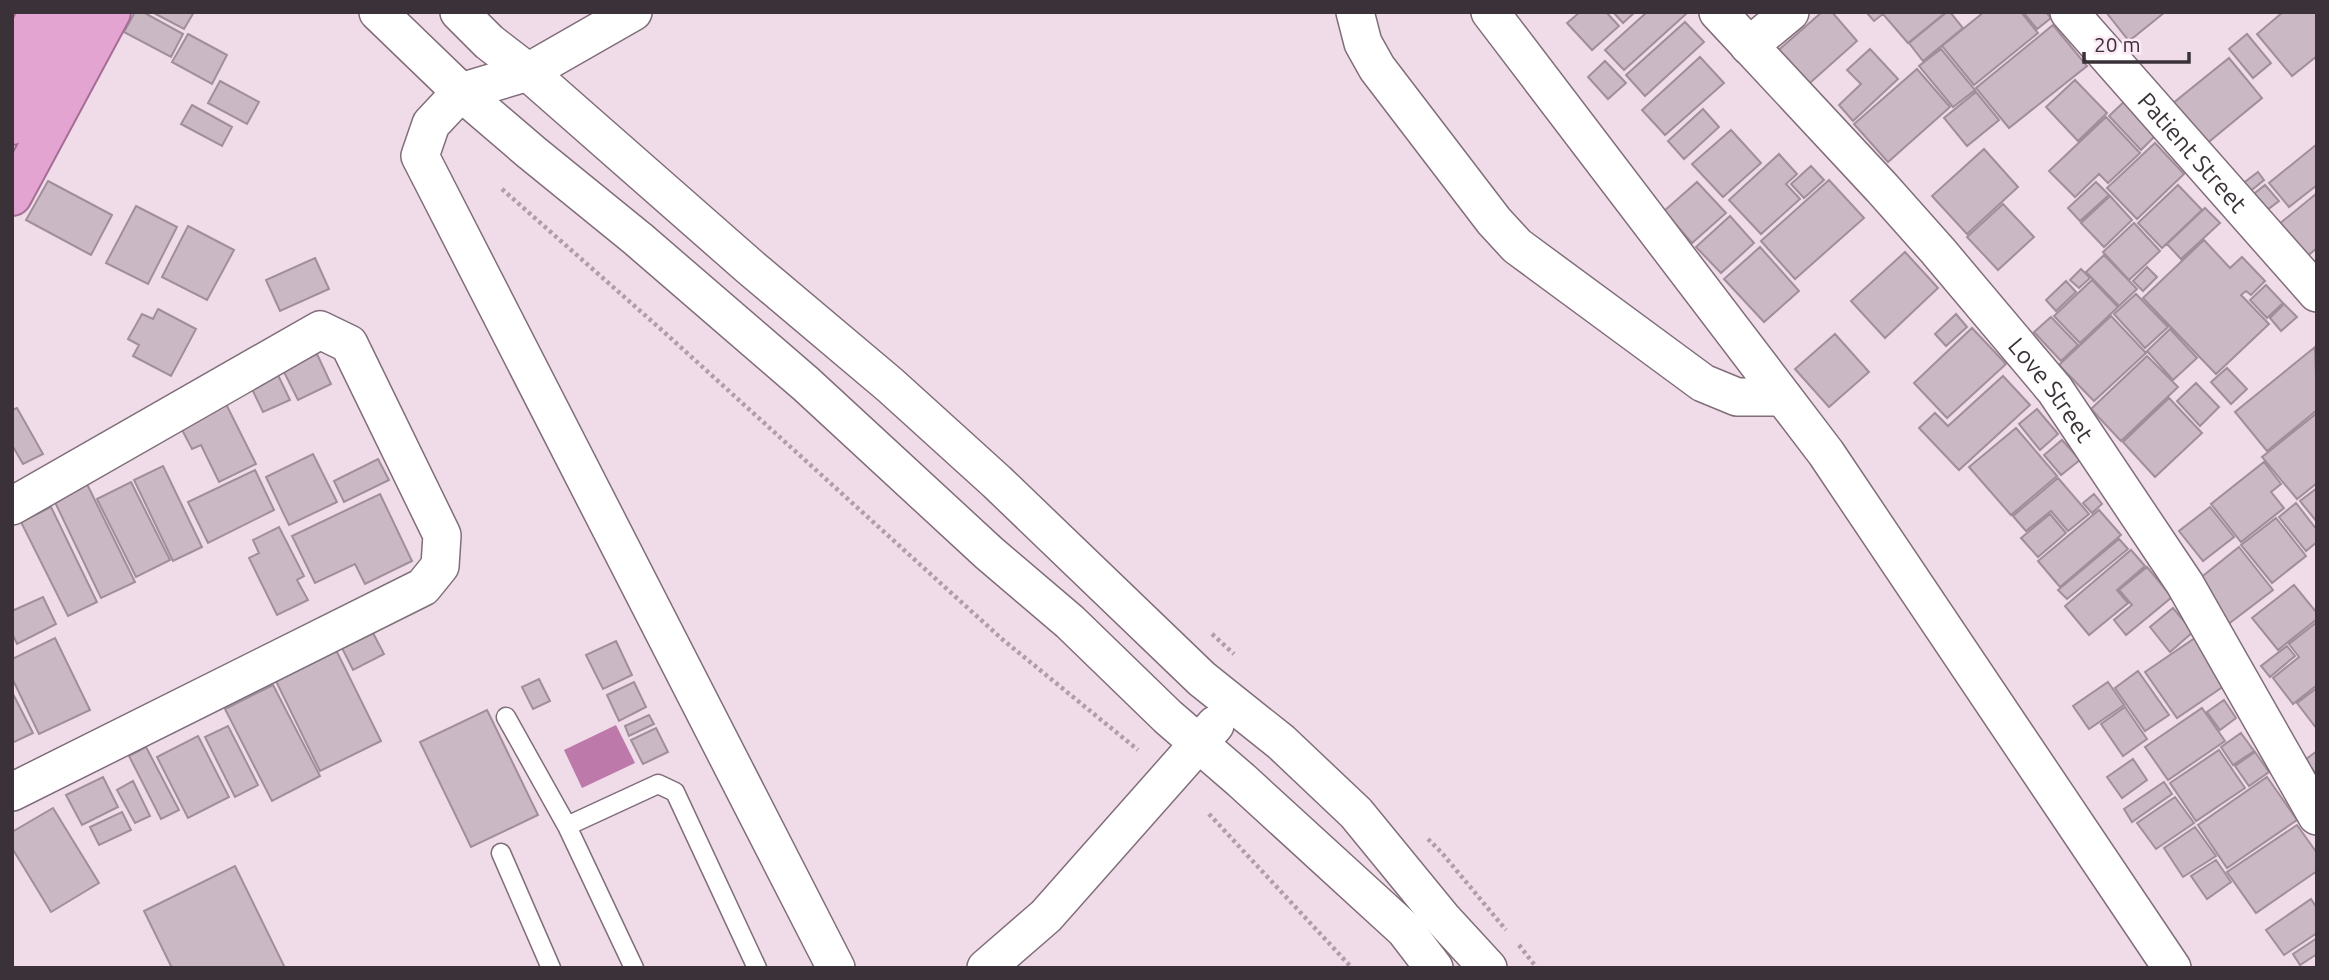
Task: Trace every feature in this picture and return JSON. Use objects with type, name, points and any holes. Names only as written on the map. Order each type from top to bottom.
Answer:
[{"type":"highway","points":[[12,62],[39,12]]},
{"type":"highway","points":[[12,125],[73,12]]},
{"type":"highway","points":[[12,196],[111,12]]},
{"type":"street","points":[[378,12],[461,92],[638,239],[806,384],[1405,930],[1434,968]]},
{"type":"street","points":[[459,12],[489,42],[528,72],[750,267],[890,385],[997,482],[1202,679],[1281,742],[1356,813],[1442,918],[1488,968]]},
{"type":"street","points":[[633,12],[528,72],[461,92],[431,124],[420,156],[836,968]]},
{"type":"street","points":[[1355,12],[1363,43],[1377,68],[1494,221],[1517,246],[1703,383],[1737,397],[1783,397]]},
{"type":"street","points":[[1490,12],[1826,453],[2172,968]]},
{"type":"street","name":"Love Street","points":[[1718,12],[1938,251],[2055,390],[2185,584],[2317,816]]},
{"type":"street","points":[[1749,46],[1790,12]]},
{"type":"street","name":"Patient Street","points":[[2069,12],[2317,293]]},
{"type":"street","points":[[12,506],[320,330],[349,345],[442,535],[440,566],[423,587],[12,792]]},
{"type":"street","points":[[986,968],[1046,916],[1234,704]]},
{"type":"lane","points":[[506,716],[567,826],[634,968]]},
{"type":"lane","points":[[567,826],[658,784],[675,792],[757,968]]},
{"type":"lane","points":[[501,853],[551,968]]},
{"type":"path","points":[[502,189],[1003,639],[1138,750]]},
{"type":"path","points":[[1209,814],[1352,968]]},
{"type":"shaded area","points":[[616,725],[635,763],[582,788],[564,750]]},
{"type":"building","points":[[135,12],[143,12],[183,34],[171,57],[124,32]]},
{"type":"building","points":[[152,12],[194,12],[184,29]]},
{"type":"building","points":[[1580,12],[1606,12],[1619,26],[1592,50],[1567,23]]},
{"type":"building","points":[[1613,12],[1635,12],[1623,23]]},
{"type":"building","points":[[1647,12],[1686,14],[1624,70],[1605,50]]},
{"type":"building","points":[[1822,12],[1832,12],[1857,41],[1803,89],[1773,55]]},
{"type":"building","points":[[1866,12],[1945,13],[1908,43],[1883,14],[1874,21]]},
{"type":"building","points":[[1950,12],[1963,28],[1923,61],[1909,43]]},
{"type":"building","points":[[1984,12],[2021,12],[2038,33],[1974,85],[1942,46]]},
{"type":"building","points":[[2023,12],[2046,12],[2051,18],[2037,29]]},
{"type":"building","points":[[2106,12],[2165,12],[2129,41]]},
{"type":"building","points":[[2283,12],[2317,12],[2317,56],[2292,76],[2257,34]]},
{"type":"building","points":[[1685,22],[1704,42],[1645,96],[1626,75]]},
{"type":"building","points":[[2053,25],[2087,66],[2009,128],[1976,88]]},
{"type":"building","points":[[188,34],[227,55],[212,84],[172,62]]},
{"type":"building","points":[[2247,34],[2271,63],[2253,78],[2229,49]]},
{"type":"building","points":[[1870,49],[1898,79],[1853,121],[1839,105],[1861,84],[1847,70]]},
{"type":"building","points":[[1941,49],[1975,90],[1953,107],[1919,66]]},
{"type":"building","points":[[1700,57],[1724,83],[1665,135],[1642,110]]},
{"type":"building","points":[[2229,58],[2262,98],[2205,145],[2172,104]]},
{"type":"building","points":[[1605,61],[1626,83],[1608,99],[1588,77]]},
{"type":"building","points":[[1917,69],[1950,107],[1888,162],[1854,124]]},
{"type":"building","points":[[2075,80],[2107,113],[2078,141],[2046,107]]},
{"type":"building","points":[[220,81],[259,102],[247,124],[208,103]]},
{"type":"building","points":[[1976,92],[1999,120],[1967,146],[1944,118]]},
{"type":"building","points":[[2127,99],[2159,132],[2141,150],[2109,116]]},
{"type":"building","points":[[192,105],[232,127],[222,146],[181,124]]},
{"type":"building","points":[[1703,109],[1719,127],[1684,159],[1668,141]]},
{"type":"building","points":[[2106,117],[2140,153],[2108,183],[2099,174],[2075,197],[2049,171]]},
{"type":"building","points":[[1731,130],[1761,163],[1723,197],[1692,164]]},
{"type":"building","points":[[2155,143],[2184,174],[2137,219],[2107,188]]},
{"type":"building","points":[[2317,144],[2317,185],[2289,207],[2269,183]]},
{"type":"building","points":[[1984,149],[2018,187],[1967,234],[1932,196]]},
{"type":"building","points":[[1779,154],[1797,174],[1786,184],[1800,199],[1761,234],[1729,200]]},
{"type":"building","points":[[1811,166],[1824,180],[1804,198],[1791,184]]},
{"type":"building","points":[[2258,172],[2264,180],[2248,193],[2241,185]]},
{"type":"building","points":[[1829,180],[1864,218],[1795,279],[1761,241]]},
{"type":"building","points":[[48,181],[112,215],[91,255],[26,220]]},
{"type":"building","points":[[1697,182],[1726,213],[1692,243],[1664,211]]},
{"type":"building","points":[[2096,182],[2109,195],[2080,221],[2068,208]]},
{"type":"building","points":[[2178,185],[2202,210],[2162,248],[2138,223]]},
{"type":"building","points":[[2265,185],[2279,201],[2263,213],[2250,197]]},
{"type":"building","points":[[2317,193],[2317,248],[2305,258],[2278,225]]},
{"type":"building","points":[[2110,196],[2132,220],[2104,247],[2081,223]]},
{"type":"building","points":[[2003,204],[2034,237],[1998,270],[1967,237]]},
{"type":"building","points":[[136,206],[177,227],[148,284],[106,263]]},
{"type":"building","points":[[2205,208],[2220,223],[2181,259],[2167,244]]},
{"type":"building","points":[[1730,216],[1754,243],[1721,273],[1696,247]]},
{"type":"building","points":[[2134,223],[2160,251],[2129,280],[2103,252]]},
{"type":"building","points":[[188,226],[234,250],[207,300],[162,277]]},
{"type":"building","points":[[2204,240],[2230,268],[2242,257],[2265,281],[2251,295],[2246,291],[2241,295],[2269,324],[2216,374],[2143,298]]},
{"type":"building","points":[[1760,247],[1799,291],[1764,322],[1724,279]]},
{"type":"building","points":[[1905,252],[1938,288],[1885,338],[1851,301]]},
{"type":"building","points":[[2104,255],[2137,289],[2119,306],[2086,272]]},
{"type":"building","points":[[315,258],[329,289],[280,311],[266,280]]},
{"type":"building","points":[[2147,267],[2157,277],[2143,291],[2133,281]]},
{"type":"building","points":[[2081,269],[2090,278],[2079,288],[2070,280]]},
{"type":"building","points":[[2092,280],[2118,307],[2080,343],[2054,316]]},
{"type":"building","points":[[2066,281],[2076,292],[2056,311],[2046,300]]},
{"type":"building","points":[[2266,285],[2283,303],[2267,318],[2250,300]]},
{"type":"building","points":[[2136,294],[2168,327],[2145,348],[2114,314]]},
{"type":"building","points":[[2284,304],[2297,317],[2281,331],[2270,318]]},
{"type":"building","points":[[158,309],[196,329],[171,376],[133,356],[139,345],[128,339],[142,314],[153,319]]},
{"type":"building","points":[[1956,314],[1967,327],[1946,346],[1935,334]]},
{"type":"building","points":[[2111,316],[2146,353],[2094,401],[2059,365]]},
{"type":"building","points":[[2051,317],[2078,345],[2061,361],[2034,332]]},
{"type":"building","points":[[1972,328],[2006,364],[1947,418],[1914,383]]},
{"type":"building","points":[[2170,329],[2197,358],[2173,380],[2147,351]]},
{"type":"building","points":[[1835,334],[1869,372],[1829,407],[1795,369]]},
{"type":"building","points":[[2315,347],[2317,410],[2267,451],[2235,412]]},
{"type":"building","points":[[317,354],[331,384],[298,400],[283,370]]},
{"type":"building","points":[[2147,356],[2178,387],[2121,441],[2091,409]]},
{"type":"building","points":[[2227,368],[2247,389],[2231,404],[2211,382]]},
{"type":"building","points":[[277,373],[290,400],[263,412],[251,387]]},
{"type":"building","points":[[2003,376],[2030,405],[1959,470],[1919,428],[1935,413],[1948,426]]},
{"type":"building","points":[[2196,383],[2219,407],[2200,426],[2177,401]]},
{"type":"building","points":[[2169,398],[2202,433],[2155,477],[2123,442]]},
{"type":"building","points":[[226,404],[256,464],[219,482],[201,445],[192,449],[180,426]]},
{"type":"building","points":[[17,408],[43,454],[23,464],[12,445],[12,410]]},
{"type":"building","points":[[2037,409],[2058,434],[2040,450],[2019,424]]},
{"type":"building","points":[[2317,413],[2317,483],[2297,499],[2262,457]]},
{"type":"building","points":[[2016,428],[2057,476],[2011,515],[1969,467]]},
{"type":"building","points":[[2062,440],[2080,460],[2061,475],[2044,455]]},
{"type":"building","points":[[313,454],[337,502],[289,525],[266,477]]},
{"type":"building","points":[[378,459],[389,480],[344,502],[334,481]]},
{"type":"building","points":[[2264,462],[2281,484],[2271,492],[2284,508],[2241,542],[2211,504]]},
{"type":"building","points":[[163,466],[202,547],[173,561],[134,480]]},
{"type":"building","points":[[255,470],[274,510],[208,543],[188,502]]},
{"type":"building","points":[[2058,478],[2089,514],[2068,531],[2051,511],[2026,531],[2013,516]]},
{"type":"building","points":[[85,480],[135,582],[101,598],[52,496]]},
{"type":"building","points":[[131,482],[170,560],[136,577],[97,499]]},
{"type":"building","points":[[2317,488],[2317,522],[2300,501]]},
{"type":"building","points":[[380,494],[412,561],[365,584],[355,564],[315,583],[292,536]]},
{"type":"building","points":[[2094,494],[2102,504],[2092,513],[2083,503]]},
{"type":"building","points":[[2296,503],[2317,530],[2317,542],[2306,551],[2279,517]]},
{"type":"building","points":[[51,507],[97,602],[68,616],[21,522]]},
{"type":"building","points":[[2210,507],[2234,537],[2203,561],[2179,531]]},
{"type":"building","points":[[2099,510],[2121,535],[2060,587],[2038,561]]},
{"type":"building","points":[[2050,514],[2066,533],[2038,557],[2021,538]]},
{"type":"building","points":[[2276,518],[2306,556],[2272,583],[2241,545]]},
{"type":"building","points":[[279,527],[304,576],[297,580],[308,600],[277,615],[249,558],[259,553],[253,540]]},
{"type":"building","points":[[2119,539],[2128,549],[2067,599],[2058,590]]},
{"type":"building","points":[[2239,547],[2273,590],[2227,625],[2194,583]]},
{"type":"building","points":[[2131,550],[2145,566],[2117,590],[2128,603],[2089,635],[2065,606]]},
{"type":"building","points":[[2147,567],[2172,597],[2126,635],[2114,620],[2132,605],[2119,590]]},
{"type":"building","points":[[2294,585],[2317,613],[2317,619],[2278,650],[2252,618]]},
{"type":"building","points":[[43,597],[56,624],[17,644],[12,633],[12,611]]},
{"type":"building","points":[[2173,608],[2193,632],[2170,652],[2150,627]]},
{"type":"building","points":[[2317,622],[2317,685],[2293,704],[2273,678],[2299,657],[2289,644]]},
{"type":"building","points":[[373,633],[384,654],[353,670],[342,648]]},
{"type":"building","points":[[55,638],[90,710],[39,734],[12,678],[12,659]]},
{"type":"building","points":[[2195,638],[2227,684],[2177,718],[2145,672]]},
{"type":"building","points":[[616,641],[632,675],[603,689],[586,655]]},
{"type":"building","points":[[2287,646],[2295,656],[2270,677],[2261,666]]},
{"type":"building","points":[[336,650],[381,741],[320,771],[275,679]]},
{"type":"building","points":[[2138,671],[2169,715],[2145,731],[2115,688]]},
{"type":"building","points":[[539,679],[550,701],[533,709],[522,687]]},
{"type":"building","points":[[634,682],[646,707],[619,721],[607,695]]},
{"type":"building","points":[[2108,682],[2124,705],[2089,729],[2073,706]]},
{"type":"building","points":[[273,685],[320,776],[272,801],[225,709]]},
{"type":"building","points":[[2317,688],[2317,729],[2297,703]]},
{"type":"building","points":[[12,692],[33,733],[12,743]]},
{"type":"building","points":[[2224,700],[2236,718],[2220,730],[2207,712]]},
{"type":"building","points":[[2125,707],[2147,739],[2123,756],[2101,724]]},
{"type":"building","points":[[2202,708],[2225,741],[2168,780],[2145,747]]},
{"type":"building","points":[[487,710],[538,815],[471,847],[420,742]]},
{"type":"building","points":[[649,715],[654,724],[629,736],[625,726]]},
{"type":"building","points":[[228,726],[258,785],[235,797],[205,737]]},
{"type":"building","points":[[656,728],[668,752],[643,764],[631,740]]},
{"type":"building","points":[[2241,733],[2254,751],[2233,765],[2221,747]]},
{"type":"building","points":[[198,736],[229,797],[188,818],[157,757]]},
{"type":"building","points":[[146,747],[179,810],[161,819],[129,756]]},
{"type":"building","points":[[2219,750],[2245,788],[2196,821],[2170,783]]},
{"type":"building","points":[[2317,751],[2317,775],[2305,760]]},
{"type":"building","points":[[2255,752],[2269,772],[2249,786],[2235,766]]},
{"type":"building","points":[[2133,759],[2147,780],[2122,798],[2107,777]]},
{"type":"building","points":[[103,777],[118,807],[82,825],[66,795]]},
{"type":"building","points":[[2267,777],[2297,820],[2227,868],[2198,825]]},
{"type":"building","points":[[133,781],[150,816],[135,823],[117,790]]},
{"type":"building","points":[[2164,782],[2172,794],[2132,822],[2124,809]]},
{"type":"building","points":[[2175,797],[2194,823],[2156,849],[2137,823]]},
{"type":"building","points":[[53,808],[99,883],[51,912],[12,848],[12,832]]},
{"type":"building","points":[[122,812],[131,830],[99,845],[90,827]]},
{"type":"building","points":[[2297,825],[2317,853],[2317,871],[2256,913],[2227,872]]},
{"type":"building","points":[[2195,827],[2216,856],[2183,877],[2164,848]]},
{"type":"building","points":[[2216,860],[2231,882],[2207,899],[2191,876]]},
{"type":"building","points":[[235,866],[285,968],[172,968],[144,911]]},
{"type":"building","points":[[2311,899],[2317,908],[2317,933],[2284,955],[2266,930]]},
{"type":"building","points":[[2317,938],[2317,954],[2300,965],[2293,954]]}]
